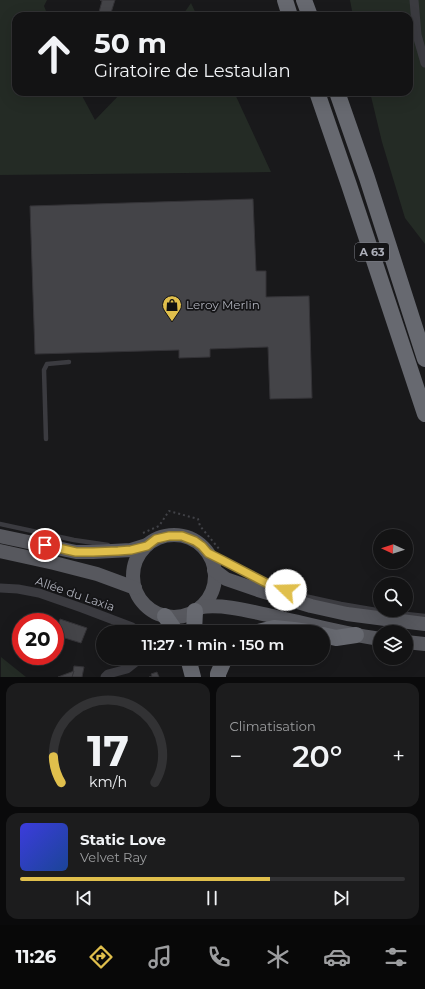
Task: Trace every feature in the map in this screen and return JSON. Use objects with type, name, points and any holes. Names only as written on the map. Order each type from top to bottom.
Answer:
[{"type":"highway","points":[[285,0],[289,12]]},
{"type":"highway","points":[[304,0],[308,12]]},
{"type":"highway","name":"A 63","points":[[318,96],[425,414]]},
{"type":"highway","name":"A 63","points":[[338,96],[367,178],[425,359]]},
{"type":"highway","points":[[195,625],[198,609]]},
{"type":"highway","points":[[165,616],[171,625]]},
{"type":"highway","points":[[330,637],[336,638],[356,636]]},
{"type":"highway","points":[[190,665],[193,677]]},
{"type":"highway","points":[[199,665],[202,677]]},
{"type":"highway","points":[[218,677],[222,665]]},
{"type":"main road","points":[[0,536],[76,552],[93,552],[131,550],[144,540],[169,536],[182,536],[195,541],[202,546],[212,561],[214,570],[215,580],[212,590],[208,599],[198,609],[186,616],[165,616],[155,613],[139,598],[133,579],[134,570],[144,540]]},
{"type":"main road","points":[[0,552],[54,563],[97,574],[135,588]]},
{"type":"main road","points":[[214,570],[226,579],[311,606],[347,614],[425,624]]},
{"type":"main road","points":[[198,609],[212,606],[237,608],[356,636],[373,638]]},
{"type":"main road","points":[[413,643],[425,644]]},
{"type":"street","points":[[414,0],[417,35],[425,63]]},
{"type":"street","name":"Allée du Laxia","points":[[0,588],[18,589],[39,593],[127,625]]},
{"type":"street","points":[[105,677],[108,674],[127,669],[132,665]]},
{"type":"lane","points":[[46,439],[44,370],[47,364],[69,362]]},
{"type":"lane","points":[[0,524],[74,540],[116,547],[144,540]]},
{"type":"lane","points":[[208,553],[272,586],[300,595],[388,612],[425,616]]},
{"type":"path","points":[[144,540],[159,526],[169,512],[196,518],[198,519],[200,526],[230,564]]},
{"type":"shaded area","points":[[0,0],[47,0],[44,6],[46,12],[12,12],[12,96],[82,96],[95,120],[118,96],[236,96],[271,172],[0,175]]},
{"type":"shaded area","points":[[350,0],[425,0],[425,244],[405,218],[382,142],[371,96],[413,96],[413,12],[352,12]]},
{"type":"shaded area","points":[[191,3],[195,12],[185,12]]},
{"type":"shaded area","points":[[1,657],[26,677],[1,677]]},
{"type":"building","points":[[100,0],[115,0],[111,12],[99,12],[102,1]]},
{"type":"building","name":"Leroy Merlin","points":[[253,199],[256,271],[266,271],[266,297],[309,296],[312,398],[270,399],[268,347],[210,349],[210,357],[179,358],[179,350],[35,354],[30,206]]},
{"type":"building","points":[[64,620],[87,628],[81,643],[64,638]]},
{"type":"building","points":[[74,666],[84,667],[82,677],[72,677]]},
{"type":"building","points":[[74,671],[72,677],[58,677]]},
{"type":"building","points":[[157,672],[159,677],[149,677],[152,676],[151,674]]},
{"type":"place","name":"Leroy Merlin","points":[[172,322]]},
{"type":"route","points":[[45,545],[76,552],[118,551],[131,550],[147,546],[156,539],[169,536],[182,536],[195,541],[208,553],[272,586],[286,590]]}]
